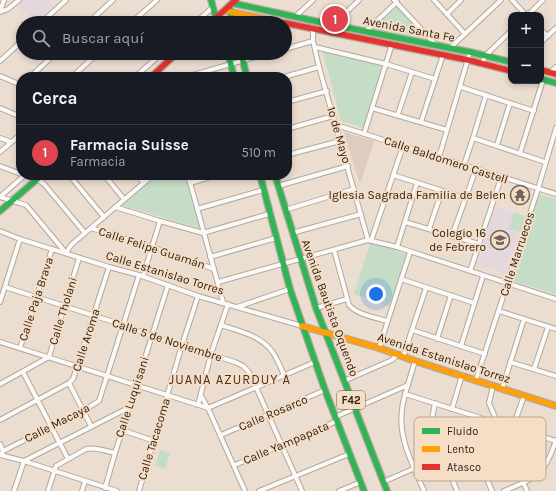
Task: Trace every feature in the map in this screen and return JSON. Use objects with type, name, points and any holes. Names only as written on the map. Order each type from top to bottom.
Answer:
[{"type":"main road","points":[[211,2],[216,16]]},
{"type":"main road","name":"Avenida Santa Fe","points":[[233,3],[292,16]]},
{"type":"main road","name":"Avenida Santa Fe","points":[[233,3],[266,16]]},
{"type":"main road","points":[[220,16],[224,10],[233,3]]},
{"type":"main road","points":[[233,3],[233,16]]},
{"type":"main road","name":"Avenida Santa Fe","points":[[292,16],[470,52],[508,61]]},
{"type":"main road","name":"Avenida Santa Fe","points":[[292,25],[468,60],[508,70]]},
{"type":"main road","points":[[158,70],[169,60]]},
{"type":"main road","points":[[230,60],[233,72]]},
{"type":"main road","points":[[242,61],[245,72]]},
{"type":"main road","points":[[544,80],[556,83]]},
{"type":"main road","points":[[0,211],[36,180]]},
{"type":"main road","name":"F42","points":[[261,180],[283,264],[302,326],[364,491]]},
{"type":"main road","name":"Avenida Bautista Oquendo","points":[[276,180],[316,308],[387,491]]},
{"type":"main road","name":"Calle Estanislao Torres","points":[[302,326],[325,333]]},
{"type":"main road","name":"Avenida Estanislao Torrez","points":[[325,333],[379,348],[556,406]]},
{"type":"street","points":[[0,12],[4,0]]},
{"type":"street","points":[[0,12],[18,0]]},
{"type":"street","points":[[49,16],[66,0]]},
{"type":"street","points":[[96,16],[113,0]]},
{"type":"street","points":[[139,16],[157,0]]},
{"type":"street","points":[[296,17],[313,0]]},
{"type":"street","points":[[333,25],[359,0]]},
{"type":"street","points":[[434,0],[465,34]]},
{"type":"street","points":[[447,14],[461,0]]},
{"type":"street","points":[[450,48],[501,0]]},
{"type":"street","points":[[512,0],[524,12]]},
{"type":"street","points":[[530,12],[543,0]]},
{"type":"street","points":[[366,31],[395,1],[437,46]]},
{"type":"street","points":[[200,16],[211,2]]},
{"type":"street","points":[[544,39],[556,28]]},
{"type":"street","name":"1º de Mayo","points":[[313,29],[313,41],[319,67],[348,166],[360,214],[369,240]]},
{"type":"street","points":[[544,33],[548,36]]},
{"type":"street","points":[[482,64],[485,56],[508,34]]},
{"type":"street","points":[[292,47],[313,41]]},
{"type":"street","points":[[364,134],[392,44]]},
{"type":"street","points":[[0,61],[16,46]]},
{"type":"street","points":[[315,47],[386,64],[435,79]]},
{"type":"street","points":[[439,157],[461,87],[470,52]]},
{"type":"street","points":[[421,122],[443,55]]},
{"type":"street","points":[[35,72],[48,60]]},
{"type":"street","points":[[77,72],[90,60]]},
{"type":"street","points":[[141,72],[154,60]]},
{"type":"street","points":[[203,72],[245,60]]},
{"type":"street","points":[[553,73],[556,66]]},
{"type":"street","points":[[292,75],[319,67]]},
{"type":"street","points":[[398,114],[412,72]]},
{"type":"street","points":[[0,76],[16,82]]},
{"type":"street","points":[[520,153],[534,111],[541,84]]},
{"type":"street","points":[[461,87],[534,111]]},
{"type":"street","points":[[292,101],[327,91]]},
{"type":"street","points":[[464,165],[486,95]]},
{"type":"street","points":[[497,145],[510,103]]},
{"type":"street","points":[[0,108],[16,115]]},
{"type":"street","points":[[372,108],[398,114],[447,130]]},
{"type":"street","points":[[292,128],[334,116]]},
{"type":"street","name":"Calle Baldomero Castell","points":[[336,125],[556,194]]},
{"type":"street","name":"Calle Marruecos","points":[[476,380],[556,128]]},
{"type":"street","points":[[0,138],[11,142]]},
{"type":"street","points":[[0,152],[16,138]]},
{"type":"street","points":[[473,138],[546,162]]},
{"type":"street","points":[[292,154],[340,141]]},
{"type":"street","points":[[369,240],[404,146]]},
{"type":"street","points":[[0,166],[16,172]]},
{"type":"street","points":[[278,186],[348,166]]},
{"type":"street","points":[[452,236],[476,169]]},
{"type":"street","points":[[393,175],[442,192],[465,198]]},
{"type":"street","points":[[470,271],[501,178]]},
{"type":"street","points":[[19,180],[0,197],[26,205],[66,253],[85,233],[147,180]]},
{"type":"street","points":[[38,180],[44,184],[85,233]]},
{"type":"street","points":[[73,180],[104,217]]},
{"type":"street","points":[[108,180],[124,199]]},
{"type":"street","points":[[198,180],[190,182],[223,302]]},
{"type":"street","points":[[397,247],[417,183]]},
{"type":"street","points":[[285,210],[354,189]]},
{"type":"street","points":[[197,208],[264,190]]},
{"type":"street","points":[[429,229],[442,192]]},
{"type":"street","points":[[115,207],[203,233],[270,214]]},
{"type":"street","points":[[292,233],[360,214]]},
{"type":"street","name":"Calle Macaya","points":[[2,454],[99,401],[123,325],[160,221]]},
{"type":"street","points":[[406,222],[478,244]]},
{"type":"street","name":"Calle Felipe Guamán","points":[[91,228],[152,247],[214,269]]},
{"type":"street","name":"Calle Estanislao Torres","points":[[0,231],[79,258],[141,275],[198,296],[302,326]]},
{"type":"street","name":"Calle Felipe Guamán","points":[[210,257],[276,238]]},
{"type":"street","points":[[0,302],[20,239]]},
{"type":"street","points":[[218,282],[369,240],[397,247],[556,299]]},
{"type":"street","name":"Calle Paja Brava","points":[[20,348],[52,249]]},
{"type":"street","points":[[334,250],[349,305],[355,310],[387,321]]},
{"type":"street","points":[[379,348],[410,252]]},
{"type":"street","name":"Calle Tholani","points":[[0,384],[49,357],[79,258]]},
{"type":"street","name":"Calle Aroma","points":[[0,420],[74,379],[109,267]]},
{"type":"street","points":[[461,346],[482,276]]},
{"type":"street","points":[[401,280],[474,303]]},
{"type":"street","name":"Calle Luquisani","points":[[105,488],[168,285]]},
{"type":"street","name":"Calle 5 de Noviembre","points":[[5,287],[211,354],[243,366],[248,371],[256,387],[302,491]]},
{"type":"street","points":[[344,381],[400,356],[412,330],[426,288]]},
{"type":"street","points":[[237,307],[290,289]]},
{"type":"street","points":[[437,338],[451,295]]},
{"type":"street","name":"Calle Tacacoma","points":[[139,491],[198,296]]},
{"type":"street","points":[[316,308],[347,299]]},
{"type":"street","points":[[198,405],[211,354],[228,304]]},
{"type":"street","points":[[498,311],[556,329]]},
{"type":"street","points":[[502,389],[524,319]]},
{"type":"street","points":[[221,325],[243,332],[264,343],[271,350],[284,375]]},
{"type":"street","points":[[534,369],[548,326]]},
{"type":"street","points":[[412,330],[484,354]]},
{"type":"street","points":[[0,342],[137,384],[208,408],[315,362]]},
{"type":"street","points":[[383,482],[414,469],[408,456],[402,429],[403,404],[415,361]]},
{"type":"street","points":[[510,362],[556,376]]},
{"type":"street","points":[[23,372],[68,459]]},
{"type":"street","points":[[452,409],[462,375]]},
{"type":"street","points":[[69,383],[92,426]]},
{"type":"street","name":"Calle Yampapata","points":[[235,465],[408,385]]},
{"type":"street","points":[[493,386],[489,403],[494,417]]},
{"type":"street","name":"Calle Rosarco","points":[[221,435],[325,390]]},
{"type":"street","points":[[405,394],[477,417]]},
{"type":"street","points":[[200,396],[208,408],[221,435],[245,491]]},
{"type":"street","points":[[517,417],[524,396]]},
{"type":"street","points":[[432,417],[435,403]]},
{"type":"street","points":[[14,491],[24,461],[130,407]]},
{"type":"street","points":[[122,430],[154,441]]},
{"type":"street","points":[[546,437],[556,440],[546,465]]},
{"type":"street","points":[[0,444],[2,454],[115,491]]},
{"type":"street","points":[[48,491],[54,470],[59,464],[86,449],[91,448],[115,453]]},
{"type":"street","points":[[259,491],[349,454]]},
{"type":"street","points":[[82,491],[85,481]]},
{"type":"street","points":[[419,481],[424,491]]},
{"type":"street","points":[[454,481],[458,491]]},
{"type":"street","points":[[488,481],[492,491]]},
{"type":"street","points":[[504,491],[527,481]]},
{"type":"street","points":[[339,491],[361,482]]},
{"type":"street","points":[[523,483],[527,491]]},
{"type":"shaded area","points":[[24,0],[48,0],[56,8],[47,16],[27,16],[17,6]]},
{"type":"shaded area","points":[[344,132],[374,141],[361,182],[359,182]]},
{"type":"shaded area","name":"Colegio 16 de Febrero","points":[[494,206],[525,216],[507,274],[475,264]]},
{"type":"green space","points":[[397,7],[428,40],[373,29]]},
{"type":"green space","points":[[321,45],[383,65],[364,128],[341,121]]},
{"type":"green space","points":[[149,180],[187,180],[202,229],[121,205]]},
{"type":"green space","points":[[539,194],[556,199],[556,294],[512,281]]},
{"type":"green space","points":[[514,212],[525,216],[520,232],[509,229]]},
{"type":"green space","points":[[371,241],[406,254],[390,306],[354,294]]},
{"type":"green space","points":[[160,450],[170,453],[165,469],[155,466]]},
{"type":"traffic: fast","points":[[211,0],[215,16]]},
{"type":"traffic: fast","points":[[232,3],[292,16]]},
{"type":"traffic: fast","points":[[229,6],[231,16]]},
{"type":"traffic: fast","points":[[292,16],[470,52],[508,61]]},
{"type":"traffic: fast","points":[[230,60],[233,72]]},
{"type":"traffic: fast","points":[[243,60],[246,72]]},
{"type":"traffic: fast","points":[[544,80],[556,83]]},
{"type":"traffic: fast","points":[[0,211],[36,180]]},
{"type":"traffic: fast","points":[[261,180],[290,289],[325,390],[364,491]]},
{"type":"traffic: fast","points":[[277,180],[316,308],[387,491]]},
{"type":"traffic: slow","points":[[226,11],[250,16]]},
{"type":"traffic: slow","points":[[302,326],[379,348],[556,406]]},
{"type":"traffic: jam","points":[[218,16],[236,0]]},
{"type":"traffic: jam","points":[[292,24],[468,60],[508,70]]},
{"type":"traffic: jam","points":[[156,72],[169,60]]},
{"type":"traffic: jam","points":[[544,71],[556,74]]},
{"type":"place","name":"Farmacia Suisse","points":[[335,19]]},
{"type":"place","name":"Iglesia Sagrada Familia de Belen","points":[[520,195]]},
{"type":"place","name":"Colegio 16 de Febrero","points":[[500,240]]},
{"type":"district","name":"JUANA AZURDUY A","points":[[230,379]]}]
